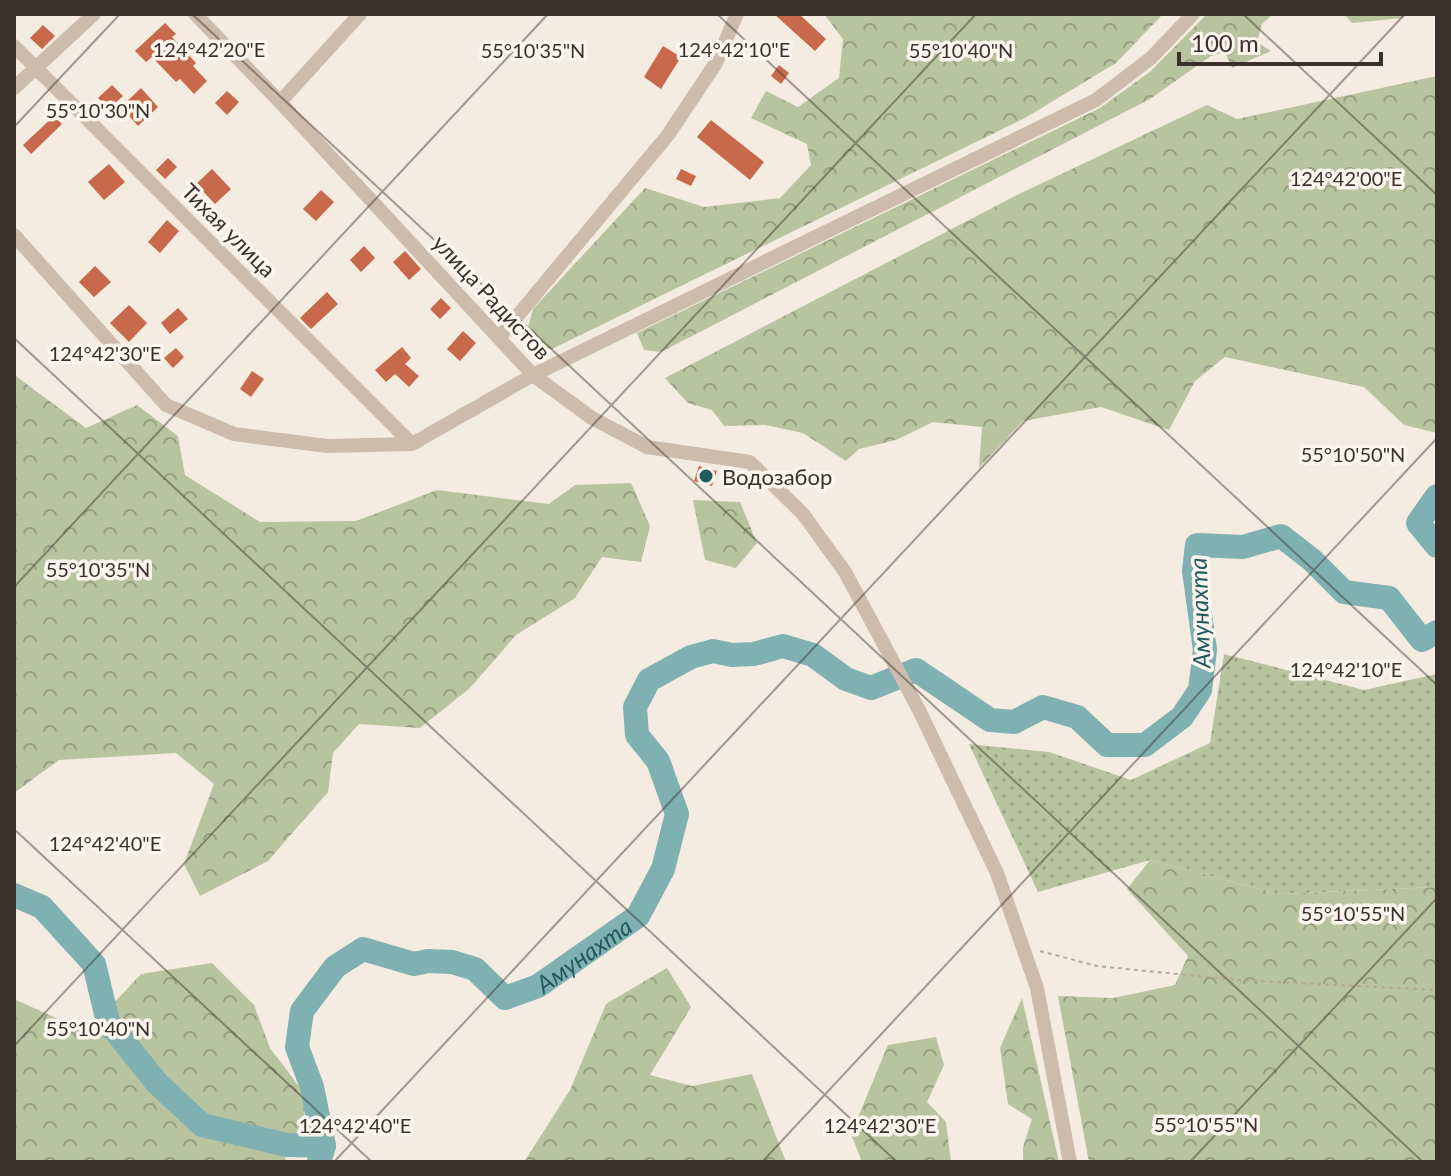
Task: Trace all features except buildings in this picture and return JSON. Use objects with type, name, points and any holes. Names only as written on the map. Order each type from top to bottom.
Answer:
[{"type":"street","points":[[14,88],[94,14]]},
{"type":"street","name":"улица Радистов","points":[[195,14],[533,375],[592,418],[647,447],[750,462],[803,514],[845,572],[919,710],[997,873],[1037,988],[1070,1162]]},
{"type":"street","points":[[280,102],[360,14]]},
{"type":"street","points":[[499,338],[668,135],[716,63],[737,14]]},
{"type":"street","points":[[14,235],[166,405],[234,434],[327,446],[412,444],[533,375],[1096,100],[1151,58],[1193,14]]},
{"type":"street","name":"Тихая улица","points":[[14,46],[412,444]]},
{"type":"path","points":[[1023,947],[1113,968],[1237,980],[1437,990]]},
{"type":"green space","points":[[824,14],[1163,14],[1116,63],[1025,118],[552,349],[524,342],[533,309],[645,188],[704,207],[780,198],[811,165],[807,144],[751,118],[766,91],[798,107],[839,78],[843,39]]},
{"type":"green space","points":[[1207,14],[1273,14],[1262,24],[1257,42],[1271,51],[1232,68],[1225,52],[1211,56],[1150,99],[661,352],[644,350],[637,333],[1100,108],[1151,71]]},
{"type":"green space","points":[[1344,14],[1407,14],[1403,18],[1352,23]]},
{"type":"green space","points":[[1437,76],[1437,433],[1404,425],[1364,387],[1225,357],[1195,381],[1169,430],[1101,407],[1023,421],[979,468],[982,427],[933,422],[896,440],[859,449],[846,461],[803,433],[765,425],[724,426],[712,410],[688,403],[665,378],[1019,194],[1207,105],[1237,119]]},
{"type":"green space","points":[[14,372],[86,428],[137,405],[178,436],[185,475],[260,522],[356,521],[437,490],[549,504],[575,485],[631,483],[650,526],[641,562],[602,557],[575,598],[516,635],[470,688],[420,728],[359,724],[333,753],[328,792],[268,861],[200,896],[184,864],[214,784],[176,753],[59,760],[14,793]]},
{"type":"green space","points":[[693,500],[740,502],[757,543],[736,568],[705,560]]},
{"type":"green space","points":[[1224,654],[1364,690],[1437,674],[1437,887],[1280,894],[1150,860],[1038,892],[969,744],[1049,752],[1131,780],[1210,743]]},
{"type":"green space","points":[[1150,860],[1280,894],[1437,887],[1437,1162],[1089,1162],[1058,996],[1113,998],[1175,985],[1188,956],[1127,889]]},
{"type":"green space","points":[[212,963],[254,1005],[270,1048],[310,1101],[284,1162],[14,1162],[14,999],[87,1032],[141,974]]},
{"type":"green space","points":[[667,968],[691,1007],[650,1075],[692,1086],[752,1074],[786,1162],[524,1162],[570,1090],[606,1004]]},
{"type":"green space","points":[[1022,998],[1059,1162],[1023,1162],[1023,1147],[1032,1119],[1008,1104],[1000,1048]]},
{"type":"green space","points":[[936,1037],[944,1065],[927,1102],[946,1122],[951,1162],[862,1162],[851,1134],[888,1045]]},
{"type":"waterway","name":"Амунахта","points":[[1437,496],[1418,523],[1437,546]]},
{"type":"waterway","name":"Амунахта","points":[[319,1162],[324,1146],[312,1087],[297,1047],[302,1011],[335,967],[363,949],[414,964],[452,962],[475,969],[505,998],[538,986],[638,916],[663,869],[677,814],[658,761],[637,735],[635,707],[649,680],[691,657],[713,651],[732,655],[754,654],[783,646],[813,655],[846,679],[871,688],[916,670],[990,720],[1014,722],[1043,707],[1077,717],[1107,745],[1145,745],[1182,717],[1200,690],[1205,650],[1194,571],[1197,545],[1243,547],[1281,536],[1312,560],[1344,592],[1389,598],[1422,640],[1437,632]]},
{"type":"waterway","points":[[14,895],[42,907],[94,964],[108,1022],[157,1083],[202,1125],[287,1145],[324,1146]]},
{"type":"place","name":"Водозабор","points":[[706,476]]}]
